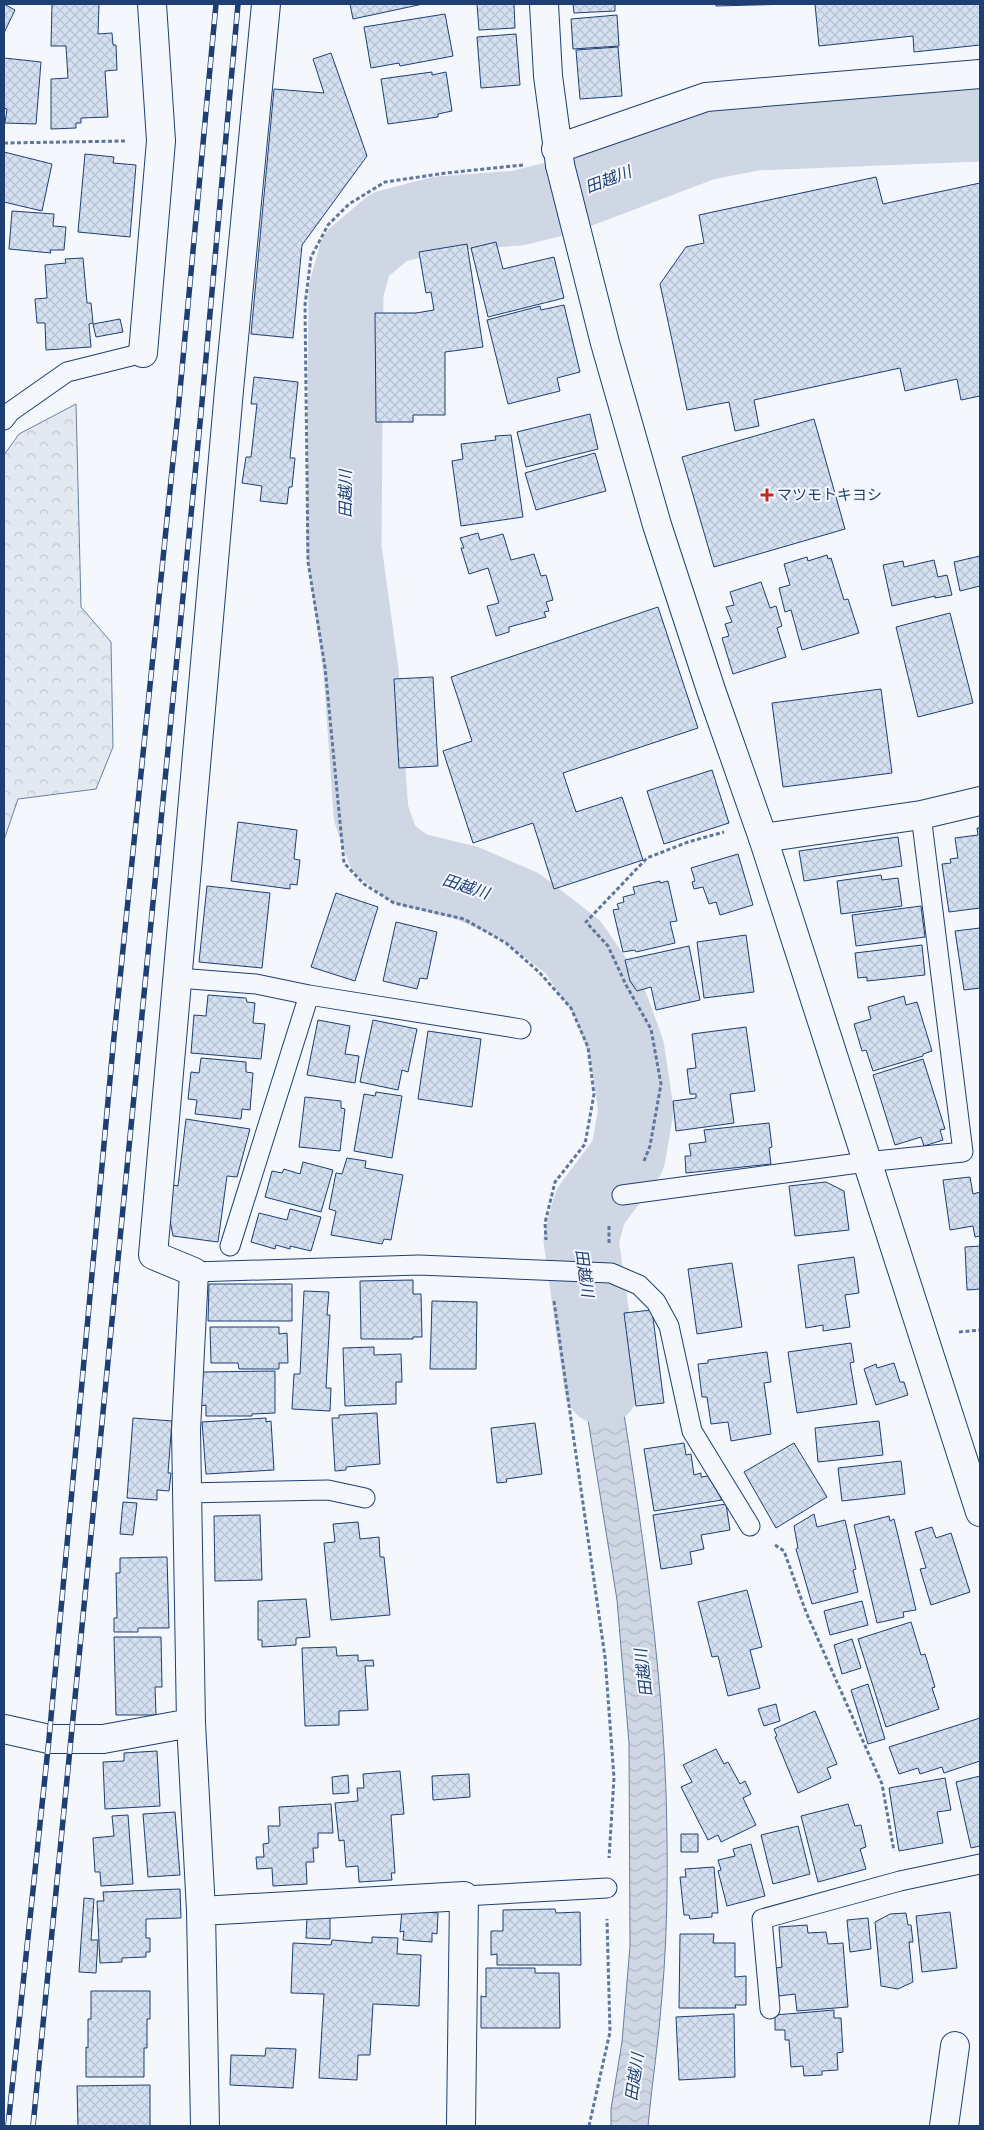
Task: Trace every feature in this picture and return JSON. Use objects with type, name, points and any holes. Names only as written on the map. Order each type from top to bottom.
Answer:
[{"type":"street","points":[[143,353],[161,141],[152,4]]},
{"type":"street","points":[[205,2126],[201,1911],[191,1723],[186,1430],[194,1272],[154,1254],[229,390],[266,4]]},
{"type":"street","points":[[544,4],[548,76],[558,157],[605,343],[657,524],[760,830],[980,1512]]},
{"type":"street","points":[[558,157],[706,97],[980,74]]},
{"type":"street","points":[[760,830],[921,815],[980,800]]},
{"type":"street","points":[[4,1729],[49,1739],[103,1739],[191,1723]]},
{"type":"street","points":[[201,1911],[464,1896],[461,2126]]},
{"type":"street","points":[[944,2126],[955,2046]]},
{"type":"lane","points":[[4,420],[10,412],[67,372],[143,353]]},
{"type":"lane","points":[[622,1195],[866,1162],[963,1152],[921,815]]},
{"type":"lane","points":[[178,978],[256,984],[309,995],[520,1029]]},
{"type":"lane","points":[[230,1246],[309,995]]},
{"type":"lane","points":[[194,1272],[419,1265],[608,1273],[639,1285],[656,1302],[670,1326],[692,1431],[750,1526]]},
{"type":"lane","points":[[188,1493],[328,1490],[365,1498]]},
{"type":"lane","points":[[770,2009],[762,1919],[900,1881],[980,1864]]},
{"type":"lane","points":[[464,1896],[607,1888]]},
{"type":"path","points":[[4,143],[161,141]]},
{"type":"path","points":[[608,1273],[610,1213],[622,1195],[637,1179],[650,1146],[661,1084],[652,1029],[626,985],[608,946],[586,922],[647,858],[688,842],[760,830]]},
{"type":"path","points":[[750,1526],[784,1551],[806,1612],[882,1784],[900,1881]]},
{"type":"green space","points":[[76,404],[81,607],[111,642],[113,747],[96,789],[18,799],[4,840],[4,455],[19,434]]},
{"type":"water","points":[[566,1283],[604,1287],[651,1602],[663,1728],[667,1894],[661,2012],[648,2126],[611,2126],[611,2109],[622,2042],[630,1946],[629,1743],[617,1600]]},
{"type":"building","points":[[4,4],[15,10],[4,33]]},
{"type":"building","points":[[52,4],[99,4],[98,34],[112,33],[113,45],[116,45],[117,70],[105,71],[108,117],[81,118],[81,123],[76,123],[76,128],[51,129],[51,79],[68,78],[66,46],[51,46]]},
{"type":"building","points":[[350,4],[423,4],[353,19]]},
{"type":"building","points":[[477,4],[514,4],[515,28],[479,30]]},
{"type":"building","points":[[573,4],[615,4],[615,11],[574,13]]},
{"type":"building","points":[[716,4],[792,4],[716,6]]},
{"type":"building","points":[[815,4],[980,4],[980,45],[914,52],[913,36],[819,46]]},
{"type":"building","points":[[445,14],[453,56],[400,66],[399,63],[371,68],[364,27]]},
{"type":"building","points":[[617,15],[619,46],[573,49],[571,19]]},
{"type":"building","points":[[516,34],[520,85],[481,88],[477,37]]},
{"type":"building","points":[[618,47],[622,96],[580,99],[576,50]]},
{"type":"building","points":[[331,53],[367,156],[302,245],[293,338],[251,334],[274,89],[324,93],[313,59]]},
{"type":"building","points":[[4,58],[41,62],[36,124],[5,123],[7,109],[4,108]]},
{"type":"building","points":[[432,72],[432,75],[446,72],[452,111],[438,114],[438,117],[388,124],[381,79]]},
{"type":"building","points":[[4,152],[52,164],[42,211],[4,202]]},
{"type":"building","points":[[85,154],[114,157],[113,163],[136,165],[130,237],[78,232]]},
{"type":"building","points":[[876,177],[883,204],[980,183],[980,396],[961,400],[957,379],[905,391],[900,368],[754,400],[759,426],[735,431],[729,402],[687,410],[660,284],[686,247],[704,243],[699,215]]},
{"type":"building","points":[[12,211],[54,214],[53,226],[66,227],[64,250],[50,250],[51,253],[9,249]]},
{"type":"building","points":[[496,242],[503,269],[554,257],[564,298],[488,317],[471,248]]},
{"type":"building","points":[[467,244],[483,347],[445,352],[445,415],[413,415],[413,422],[376,422],[375,313],[416,313],[434,310],[431,292],[426,293],[419,252]]},
{"type":"building","points":[[83,258],[87,303],[91,303],[93,323],[89,324],[91,347],[46,350],[45,323],[37,323],[35,299],[47,298],[45,265],[66,263],[65,259]]},
{"type":"building","points":[[564,305],[580,372],[557,378],[560,391],[508,404],[487,320],[540,306],[541,310]]},
{"type":"building","points":[[120,319],[123,332],[96,337],[93,324]]},
{"type":"building","points":[[254,377],[298,382],[290,458],[295,458],[292,487],[289,487],[287,504],[260,501],[262,486],[242,483],[246,457],[251,457],[257,404],[251,404]]},
{"type":"building","points":[[590,414],[598,449],[526,467],[517,432]]},
{"type":"building","points":[[814,419],[845,529],[714,567],[682,457]]},
{"type":"building","points":[[511,435],[523,517],[461,526],[452,461],[463,459],[461,444],[496,440],[495,436]]},
{"type":"building","points":[[595,453],[606,491],[536,510],[525,473]]},
{"type":"building","points":[[478,533],[480,540],[503,534],[511,560],[534,554],[541,576],[546,575],[553,600],[546,602],[549,611],[544,612],[546,617],[509,627],[509,632],[496,636],[487,606],[499,603],[488,568],[469,574],[461,548],[464,548],[460,538]]},
{"type":"building","points":[[827,555],[828,559],[831,558],[844,600],[848,599],[859,633],[802,650],[791,610],[785,612],[779,588],[790,585],[784,564],[807,557],[808,561]]},
{"type":"building","points":[[980,556],[980,586],[960,591],[954,562]]},
{"type":"building","points":[[934,560],[938,577],[947,575],[952,595],[935,598],[935,596],[892,606],[883,565],[903,561],[904,567]]},
{"type":"building","points":[[761,582],[770,608],[776,606],[782,626],[777,628],[786,657],[733,674],[722,638],[729,636],[725,624],[732,622],[726,607],[734,605],[730,592]]},
{"type":"building","points":[[658,607],[698,728],[563,773],[576,812],[622,797],[643,860],[554,889],[533,823],[473,843],[443,751],[472,741],[451,677]]},
{"type":"building","points":[[950,613],[973,703],[918,717],[896,627]]},
{"type":"building","points":[[433,677],[438,766],[399,768],[394,679]]},
{"type":"building","points":[[881,689],[892,773],[783,787],[772,703]]},
{"type":"building","points":[[712,770],[729,823],[664,844],[647,791]]},
{"type":"building","points":[[238,822],[297,830],[294,859],[300,860],[297,885],[290,884],[290,889],[231,881]]},
{"type":"building","points":[[977,828],[980,828],[980,908],[949,912],[942,864],[951,863],[950,859],[958,858],[955,838],[978,835]]},
{"type":"building","points":[[898,837],[902,866],[804,881],[799,851]]},
{"type":"building","points":[[738,854],[753,905],[720,915],[716,902],[709,904],[703,887],[694,889],[692,882],[695,881],[691,868]]},
{"type":"building","points":[[881,875],[882,880],[898,878],[902,906],[841,914],[837,881]]},
{"type":"building","points":[[660,881],[660,883],[668,881],[677,921],[670,922],[675,943],[636,952],[635,950],[623,952],[613,910],[619,909],[617,904],[624,902],[623,897],[635,894],[633,887]]},
{"type":"building","points":[[207,886],[270,893],[262,968],[199,962]]},
{"type":"building","points":[[336,893],[378,907],[355,981],[311,967]]},
{"type":"building","points":[[921,906],[925,937],[856,946],[852,915]]},
{"type":"building","points":[[396,922],[437,932],[427,979],[420,978],[417,989],[383,981]]},
{"type":"building","points":[[980,928],[980,988],[964,990],[955,931]]},
{"type":"building","points":[[746,935],[754,992],[704,998],[697,942]]},
{"type":"building","points":[[922,945],[925,975],[867,981],[867,977],[858,978],[855,953]]},
{"type":"building","points":[[689,946],[700,1000],[656,1010],[651,987],[637,991],[630,981],[625,960]]},
{"type":"building","points":[[208,995],[246,998],[247,1002],[255,1003],[253,1023],[265,1024],[261,1059],[191,1053],[194,1015],[206,1016]]},
{"type":"building","points":[[904,996],[906,1005],[917,1002],[932,1051],[923,1054],[923,1056],[873,1071],[866,1050],[862,1051],[854,1024],[871,1019],[868,1007]]},
{"type":"building","points":[[318,1020],[350,1026],[345,1054],[359,1056],[355,1083],[307,1075]]},
{"type":"building","points":[[373,1020],[417,1029],[408,1072],[402,1070],[398,1090],[360,1082]]},
{"type":"building","points":[[746,1027],[755,1091],[730,1094],[734,1123],[676,1131],[673,1101],[696,1098],[696,1094],[690,1094],[687,1069],[696,1068],[692,1034]]},
{"type":"building","points":[[428,1031],[481,1039],[472,1107],[418,1099]]},
{"type":"building","points":[[201,1058],[246,1062],[246,1072],[253,1073],[250,1110],[242,1109],[241,1119],[195,1114],[197,1100],[188,1099],[191,1072],[199,1073]]},
{"type":"building","points":[[923,1059],[945,1129],[940,1130],[943,1140],[924,1146],[921,1137],[895,1145],[873,1075]]},
{"type":"building","points":[[376,1092],[402,1096],[392,1158],[354,1151],[364,1094],[375,1096]]},
{"type":"building","points":[[305,1097],[341,1101],[341,1108],[345,1109],[340,1151],[299,1147]]},
{"type":"building","points":[[186,1119],[250,1129],[237,1177],[227,1176],[218,1242],[173,1236],[169,1215],[173,1185],[178,1186]]},
{"type":"building","points":[[769,1123],[772,1147],[769,1148],[771,1164],[686,1173],[685,1156],[691,1156],[689,1144],[706,1142],[704,1130]]},
{"type":"building","points":[[347,1158],[366,1161],[365,1168],[403,1175],[391,1240],[384,1239],[382,1244],[331,1235],[336,1211],[329,1209],[336,1173],[342,1174]]},
{"type":"building","points":[[303,1162],[333,1170],[321,1212],[265,1197],[272,1171],[282,1173],[284,1169],[300,1174]]},
{"type":"building","points":[[970,1177],[973,1194],[980,1192],[980,1236],[975,1237],[973,1226],[950,1230],[943,1180]]},
{"type":"building","points":[[826,1182],[844,1191],[849,1230],[795,1236],[789,1186]]},
{"type":"building","points":[[290,1209],[321,1217],[311,1251],[290,1246],[290,1249],[276,1245],[275,1249],[251,1242],[259,1213],[287,1220]]},
{"type":"building","points":[[980,1246],[980,1289],[967,1290],[965,1247]]},
{"type":"building","points":[[854,1257],[859,1293],[845,1295],[850,1327],[823,1331],[823,1325],[806,1328],[798,1265]]},
{"type":"building","points":[[732,1263],[742,1327],[697,1334],[688,1269]]},
{"type":"building","points":[[413,1280],[413,1294],[421,1294],[422,1337],[413,1337],[413,1339],[361,1339],[360,1281]]},
{"type":"building","points":[[209,1284],[292,1284],[292,1321],[208,1321]]},
{"type":"building","points":[[304,1291],[329,1292],[327,1315],[330,1315],[326,1388],[331,1388],[330,1411],[292,1409],[294,1374],[300,1374]]},
{"type":"building","points":[[432,1301],[477,1302],[476,1369],[430,1369]]},
{"type":"building","points":[[652,1310],[664,1403],[636,1406],[624,1313]]},
{"type":"building","points":[[210,1327],[279,1327],[279,1334],[287,1333],[288,1363],[279,1363],[279,1369],[239,1369],[238,1363],[211,1363]]},
{"type":"building","points":[[851,1343],[854,1362],[850,1363],[857,1404],[797,1413],[788,1352]]},
{"type":"building","points":[[374,1347],[374,1355],[401,1354],[402,1382],[396,1382],[396,1404],[345,1406],[343,1348]]},
{"type":"building","points":[[767,1352],[771,1382],[764,1383],[771,1434],[731,1441],[728,1422],[711,1424],[707,1397],[702,1397],[698,1364],[708,1363],[708,1360]]},
{"type":"building","points":[[894,1363],[900,1382],[904,1382],[908,1395],[876,1405],[864,1369],[876,1364],[877,1368]]},
{"type":"building","points":[[275,1371],[275,1413],[252,1414],[252,1416],[206,1416],[206,1405],[201,1406],[201,1372]]},
{"type":"building","points":[[377,1413],[380,1464],[346,1467],[346,1470],[335,1471],[332,1418],[339,1418],[339,1415]]},
{"type":"building","points":[[133,1418],[172,1421],[168,1473],[171,1473],[169,1491],[157,1490],[157,1500],[127,1498]]},
{"type":"building","points":[[266,1418],[266,1422],[271,1421],[274,1470],[206,1474],[202,1422]]},
{"type":"building","points":[[879,1421],[883,1455],[818,1462],[815,1428]]},
{"type":"building","points":[[535,1423],[542,1474],[506,1479],[507,1482],[497,1483],[491,1428]]},
{"type":"building","points":[[684,1443],[686,1455],[691,1454],[694,1475],[701,1473],[701,1477],[708,1476],[722,1500],[654,1511],[644,1449]]},
{"type":"building","points":[[794,1443],[827,1497],[776,1528],[744,1472]]},
{"type":"building","points":[[901,1461],[905,1494],[842,1501],[838,1468]]},
{"type":"building","points":[[123,1502],[137,1503],[133,1535],[120,1534]]},
{"type":"building","points":[[726,1504],[730,1530],[701,1535],[704,1549],[690,1552],[692,1564],[661,1569],[653,1515]]},
{"type":"building","points":[[814,1514],[817,1527],[845,1520],[856,1569],[853,1570],[858,1592],[812,1604],[796,1549],[798,1548],[794,1526]]},
{"type":"building","points":[[260,1515],[262,1580],[215,1581],[214,1516]]},
{"type":"building","points":[[889,1516],[890,1521],[894,1519],[916,1610],[903,1612],[904,1617],[877,1623],[854,1525]]},
{"type":"building","points":[[358,1522],[360,1539],[379,1537],[380,1557],[384,1557],[390,1615],[331,1620],[324,1543],[335,1542],[333,1524]]},
{"type":"building","points":[[932,1527],[936,1538],[951,1533],[970,1592],[931,1605],[920,1569],[926,1568],[915,1532]]},
{"type":"building","points":[[167,1557],[169,1628],[138,1628],[138,1632],[114,1632],[114,1618],[117,1618],[116,1573],[120,1573],[120,1558]]},
{"type":"building","points":[[747,1590],[762,1647],[750,1650],[760,1688],[728,1696],[718,1656],[712,1657],[698,1602]]},
{"type":"building","points":[[306,1599],[310,1637],[296,1638],[296,1645],[262,1647],[262,1640],[258,1640],[258,1601]]},
{"type":"building","points":[[862,1601],[868,1625],[830,1635],[824,1611]]},
{"type":"building","points":[[911,1622],[921,1655],[925,1654],[935,1687],[932,1688],[939,1709],[886,1727],[858,1639]]},
{"type":"building","points":[[114,1637],[161,1637],[162,1687],[155,1687],[156,1715],[116,1715]]},
{"type":"building","points":[[852,1639],[861,1668],[842,1674],[834,1645]]},
{"type":"building","points":[[336,1647],[337,1656],[358,1655],[358,1661],[373,1660],[374,1666],[365,1666],[368,1710],[339,1711],[339,1725],[305,1726],[302,1648]]},
{"type":"building","points":[[868,1684],[885,1739],[868,1744],[851,1690]]},
{"type":"building","points":[[776,1704],[780,1721],[764,1726],[758,1709]]},
{"type":"building","points":[[815,1711],[837,1764],[827,1768],[831,1778],[798,1793],[775,1737],[777,1736],[774,1729]]},
{"type":"building","points":[[980,1718],[980,1761],[944,1773],[942,1767],[920,1774],[918,1768],[899,1774],[889,1747]]},
{"type":"building","points":[[716,1749],[724,1764],[728,1762],[740,1784],[745,1781],[751,1794],[743,1798],[756,1825],[721,1842],[718,1835],[708,1840],[681,1787],[692,1782],[683,1765]]},
{"type":"building","points":[[157,1751],[160,1806],[105,1809],[103,1762],[124,1761],[124,1753]]},
{"type":"building","points":[[400,1771],[404,1814],[391,1815],[395,1873],[391,1873],[392,1880],[359,1882],[358,1866],[346,1867],[344,1840],[339,1841],[335,1803],[358,1801],[357,1788],[364,1788],[363,1774]]},
{"type":"building","points":[[469,1774],[470,1797],[433,1800],[432,1776]]},
{"type":"building","points":[[348,1775],[349,1793],[333,1794],[332,1777]]},
{"type":"building","points":[[980,1776],[980,1846],[971,1848],[956,1782]]},
{"type":"building","points":[[945,1778],[951,1810],[937,1812],[943,1843],[899,1851],[889,1788]]},
{"type":"building","points":[[331,1804],[333,1833],[318,1833],[318,1848],[313,1848],[314,1862],[306,1862],[307,1884],[273,1886],[272,1868],[257,1869],[256,1857],[264,1857],[263,1844],[269,1843],[268,1826],[280,1826],[279,1807]]},
{"type":"building","points":[[848,1804],[855,1826],[861,1825],[866,1847],[860,1849],[866,1869],[818,1882],[801,1816]]},
{"type":"building","points":[[175,1812],[180,1875],[148,1877],[143,1814]]},
{"type":"building","points":[[128,1815],[133,1884],[101,1886],[100,1872],[95,1872],[93,1838],[114,1836],[112,1816]]},
{"type":"building","points":[[798,1826],[810,1874],[773,1884],[761,1835]]},
{"type":"building","points":[[681,1834],[698,1834],[698,1852],[681,1852]]},
{"type":"building","points":[[751,1844],[765,1896],[727,1906],[718,1871],[721,1870],[718,1860],[735,1856],[733,1849]]},
{"type":"building","points":[[714,1867],[718,1913],[712,1913],[712,1917],[690,1919],[689,1915],[684,1915],[680,1877],[686,1877],[685,1869]]},
{"type":"building","points":[[180,1889],[181,1918],[146,1919],[146,1938],[150,1938],[150,1952],[146,1952],[146,1957],[122,1958],[122,1962],[100,1963],[97,1901],[104,1901],[103,1892]]},
{"type":"building","points":[[84,1898],[94,1899],[91,1940],[98,1940],[96,1973],[79,1972]]},
{"type":"building","points":[[555,1909],[556,1913],[580,1912],[581,1965],[497,1965],[497,1954],[491,1955],[491,1931],[503,1931],[503,1910]]},
{"type":"building","points":[[402,1910],[438,1913],[437,1934],[432,1933],[432,1942],[403,1940],[404,1931],[400,1932]]},
{"type":"building","points":[[950,1912],[957,1968],[922,1972],[916,1916]]},
{"type":"building","points":[[906,1913],[908,1925],[911,1925],[913,1942],[909,1942],[913,1982],[898,1989],[881,1986],[875,1922],[890,1914]]},
{"type":"building","points":[[307,1916],[330,1917],[330,1939],[306,1938]]},
{"type":"building","points":[[868,1918],[871,1949],[850,1952],[847,1920]]},
{"type":"building","points":[[807,1925],[808,1933],[826,1932],[828,1944],[843,1943],[848,2007],[797,2011],[795,1994],[779,1996],[776,1968],[782,1967],[779,1927]]},
{"type":"building","points":[[680,1934],[714,1934],[713,1943],[735,1943],[735,1977],[746,1976],[746,2005],[735,2005],[736,2008],[679,2008]]},
{"type":"building","points":[[372,1937],[398,1938],[397,1954],[421,1955],[419,2006],[373,2004],[370,2055],[358,2055],[357,2080],[319,2078],[324,1994],[291,1993],[293,1943],[331,1945],[332,1940],[372,1943]]},
{"type":"building","points":[[486,1968],[535,1968],[535,1973],[559,1973],[560,2028],[481,2028],[481,1996],[486,1997]]},
{"type":"building","points":[[91,1991],[150,1991],[150,2019],[147,2019],[147,2048],[144,2048],[144,2077],[86,2077],[86,2047],[88,2048],[88,2019],[91,2019]]},
{"type":"building","points":[[834,2010],[834,2018],[841,2018],[843,2052],[837,2053],[838,2070],[822,2071],[822,2075],[804,2076],[803,2066],[791,2067],[789,2040],[785,2040],[785,2030],[775,2030],[775,2015]]},
{"type":"building","points":[[734,2014],[735,2077],[679,2080],[676,2017]]},
{"type":"building","points":[[266,2048],[296,2049],[293,2088],[230,2085],[231,2055],[265,2056]]},
{"type":"building","points":[[150,2085],[150,2126],[78,2126],[77,2086]]},
{"type":"waterway","name":"田越川","points":[[602,1387],[581,1240],[590,1207],[628,1156],[636,1110],[627,1050],[608,998],[573,947],[520,906],[467,883],[410,869],[383,848],[371,813],[361,671],[344,548],[346,291],[356,255],[389,227],[439,214],[518,208],[559,198],[704,143],[755,133],[980,124]]},
{"type":"railway","points":[[8,2126],[49,1739],[113,1047],[178,412],[216,4]]},
{"type":"railway","points":[[33,2126],[201,413],[238,4]]},
{"type":"place","name":"マツモトキヨシ","points":[[767,495]]}]
